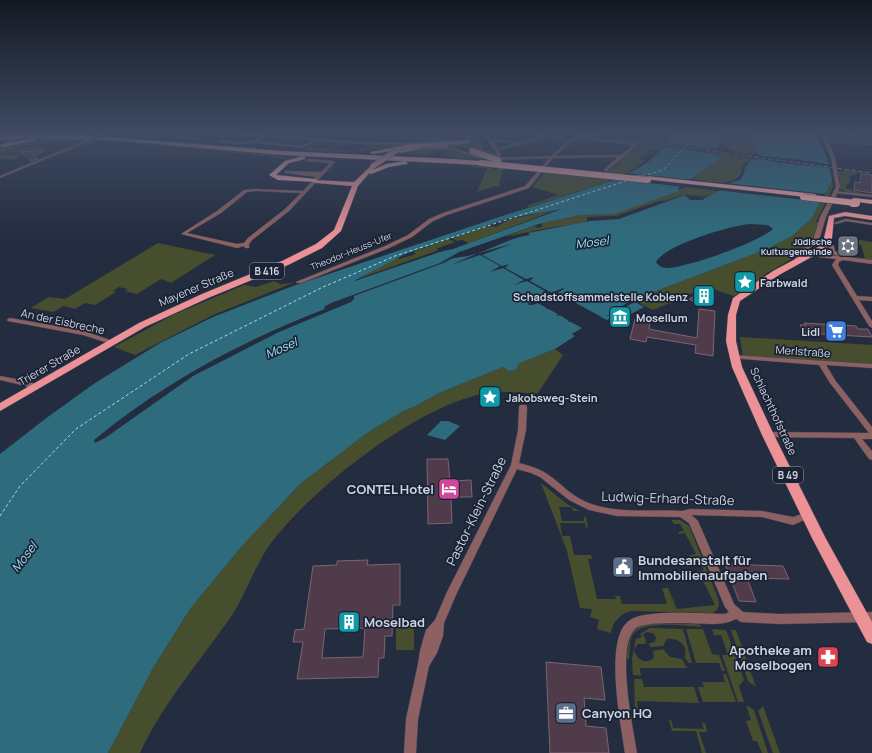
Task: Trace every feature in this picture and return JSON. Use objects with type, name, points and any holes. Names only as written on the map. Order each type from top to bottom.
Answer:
[{"type":"highway","points":[[279,168],[273,173],[272,176],[319,177]]},
{"type":"highway","points":[[539,168],[855,202],[871,202]]},
{"type":"highway","points":[[558,168],[855,202]]},
{"type":"main road","name":"Mayener Straße","points":[[345,214],[356,184],[373,168]]},
{"type":"main road","name":"Mayener Straße","points":[[111,342],[174,310],[285,263],[319,246],[337,231],[358,186],[373,168]]},
{"type":"main road","points":[[319,177],[356,184]]},
{"type":"main road","points":[[739,298],[794,263],[819,253],[826,244],[834,223],[838,220],[842,218],[872,221]]},
{"type":"main road","points":[[739,298],[747,296],[831,246],[834,223]]},
{"type":"main road","name":"Schlachthofstraße","points":[[739,298],[735,303],[732,315],[730,341],[733,357],[768,435],[808,515],[866,617],[872,637]]},
{"type":"main road","name":"Trierer Straße","points":[[0,408],[111,342]]},
{"type":"street","points":[[0,177],[22,168]]},
{"type":"street","points":[[304,192],[246,191],[219,212],[184,234],[237,246],[246,246],[250,239],[277,220],[327,168]]},
{"type":"street","name":"Theodor-Heuss-Ufer","points":[[299,282],[410,236],[431,220],[444,214],[527,187],[543,168]]},
{"type":"street","points":[[794,263],[813,243],[836,192],[838,180],[835,168]]},
{"type":"street","points":[[319,177],[286,172],[319,177]]},
{"type":"street","points":[[836,192],[871,202]]},
{"type":"street","points":[[813,243],[814,248],[819,253],[872,262]]},
{"type":"street","points":[[831,246],[836,254],[851,259]]},
{"type":"street","points":[[844,258],[834,263],[870,318],[872,326]]},
{"type":"street","points":[[856,298],[872,299]]},
{"type":"street","name":"An der Eisbreche","points":[[10,320],[84,333],[111,342]]},
{"type":"street","name":"Merlstraße","points":[[733,357],[872,366]]},
{"type":"street","points":[[821,363],[832,381],[872,432]]},
{"type":"street","points":[[0,378],[35,387]]},
{"type":"street","name":"Pastor-Klein-Straße","points":[[410,753],[412,719],[424,664],[434,647],[438,636],[439,623],[458,580],[515,465],[522,430],[523,407]]},
{"type":"street","points":[[768,435],[872,436]]},
{"type":"street","points":[[856,436],[872,457]]},
{"type":"street","name":"Ludwig-Erhard-Straße","points":[[515,465],[537,472],[550,480],[566,495],[592,508],[610,511],[682,514],[690,512],[762,514],[793,521],[808,515]]},
{"type":"street","points":[[682,514],[694,521],[730,607],[736,614],[745,619],[866,617]]},
{"type":"street","points":[[631,753],[622,671],[622,643],[627,629],[632,623],[651,619],[726,619],[731,618],[736,614]]},
{"type":"street","points":[[629,739],[635,753]]},
{"type":"green space","points":[[487,168],[502,170],[499,187],[495,186],[477,192]]},
{"type":"green space","points":[[612,168],[634,168],[624,175],[604,173]]},
{"type":"green space","points":[[707,168],[742,168],[742,172],[732,181],[720,183],[692,179]]},
{"type":"green space","points":[[844,170],[872,174],[859,173],[850,176],[850,183],[847,184],[846,188],[872,196],[848,193],[840,189],[838,171],[843,172]]},
{"type":"green space","points":[[545,172],[608,179],[611,181],[529,207],[526,206],[558,195],[532,187]]},
{"type":"green space","points":[[832,181],[833,187],[816,222],[819,223],[816,233],[801,254],[765,274],[757,283],[734,296],[707,287],[653,310],[633,300],[767,249],[792,236],[811,219]]},
{"type":"green space","points":[[686,187],[718,191],[708,196],[684,195],[665,201],[659,201],[616,216],[587,217],[587,221],[582,223],[505,237],[534,226],[538,228],[543,226],[541,224],[542,223],[581,215],[614,214]]},
{"type":"green space","points":[[556,210],[469,243],[462,240],[457,241],[452,238],[481,228],[492,226],[496,227],[510,219]]},
{"type":"green space","points":[[842,237],[872,242],[872,260],[848,257],[865,258],[861,245],[841,241]]},
{"type":"green space","points":[[449,239],[455,242],[436,249],[439,250],[360,278],[397,257],[400,259],[416,254],[413,252]]},
{"type":"green space","points":[[158,243],[215,255],[171,283],[161,279],[137,294],[125,291],[128,289],[119,287],[113,291],[116,292],[95,305],[85,303],[75,309],[63,306],[54,312],[31,308],[49,297],[65,299]]},
{"type":"green space","points":[[274,281],[280,284],[293,283],[213,315],[135,355],[114,347],[173,315],[244,285],[256,287]]},
{"type":"green space","points":[[740,337],[872,345],[872,365],[743,357]]},
{"type":"green space","points":[[555,349],[563,355],[538,393],[487,393],[459,401],[430,414],[399,431],[368,452],[313,498],[289,521],[265,551],[232,615],[171,699],[140,753],[108,753],[153,668],[190,609],[242,546],[300,484],[367,433],[405,410],[414,407],[439,393],[503,367],[517,369],[517,366],[520,363]]},
{"type":"green space","points":[[541,483],[567,504],[580,511],[573,511],[572,507],[559,507],[562,521],[584,521],[584,517],[586,517],[588,527],[586,528],[585,523],[560,523],[562,536],[570,536],[574,555],[591,555],[592,559],[588,559],[597,599],[616,599],[615,596],[620,596],[622,604],[667,604],[662,588],[668,588],[677,609],[715,605],[698,571],[704,570],[699,560],[692,561],[690,555],[696,554],[685,533],[679,534],[678,532],[684,531],[680,524],[674,524],[671,520],[680,520],[689,526],[718,598],[719,605],[717,610],[713,613],[632,611],[624,614],[615,622],[611,633],[597,629],[599,620],[590,617],[592,609],[580,608],[567,551]]},
{"type":"green space","points":[[658,623],[699,624],[702,627],[655,625],[638,630],[633,634],[630,643],[629,659],[626,658],[631,633],[641,625]]},
{"type":"green space","points":[[396,627],[414,627],[414,650],[396,650]]},
{"type":"green space","points":[[650,628],[683,629],[692,663],[689,663],[684,657],[685,649],[682,643],[675,639],[667,639],[663,646],[651,647],[649,645],[650,643],[655,642],[656,637],[653,633],[647,632],[643,634],[646,641],[645,644],[638,644],[634,649],[639,658],[643,661],[649,661],[654,658],[653,651],[663,649],[670,657],[682,659],[687,668],[640,668],[641,676],[633,675],[632,659],[636,638],[638,639],[642,636],[640,634]]},
{"type":"green space","points":[[686,629],[703,629],[712,654],[719,655],[725,671],[722,671],[719,663],[696,663]]},
{"type":"green space","points":[[712,629],[726,630],[744,680],[739,686],[744,702],[738,702],[722,655],[728,655],[721,635],[714,635]]},
{"type":"green space","points":[[731,630],[736,630],[756,687],[748,681]]},
{"type":"green space","points":[[723,674],[726,674],[736,702],[703,702],[698,687],[704,687],[702,682],[725,682]]},
{"type":"green space","points":[[634,679],[642,679],[644,687],[694,687],[699,703],[637,701],[638,710],[635,709]]},
{"type":"green space","points":[[746,705],[754,710],[768,753],[762,753],[757,741],[753,741],[746,721],[751,720]]},
{"type":"green space","points":[[763,706],[780,753],[773,753],[758,711]]},
{"type":"green space","points":[[669,720],[671,720],[673,728],[704,729],[702,723],[705,723],[707,732],[699,732],[706,753],[702,753],[696,731],[672,731]]},
{"type":"water","name":"Mosel","points":[[638,168],[707,168],[678,188],[679,191],[614,214],[581,215],[542,223],[459,252],[440,263],[331,303],[324,307],[325,309],[294,321],[204,365],[120,419],[94,440],[95,443],[105,438],[193,376],[279,332],[351,302],[354,299],[354,296],[453,259],[476,254],[514,239],[530,235],[528,233],[590,221],[619,219],[685,195],[690,200],[704,200],[703,199],[730,183],[740,180],[743,176],[745,168],[829,168],[832,181],[811,219],[792,236],[767,249],[630,301],[603,318],[557,293],[564,289],[563,288],[527,304],[532,305],[538,303],[547,308],[546,309],[558,314],[557,316],[560,315],[583,328],[572,334],[575,336],[555,349],[520,363],[517,366],[517,369],[509,371],[503,367],[439,393],[414,407],[405,410],[367,433],[300,484],[242,546],[190,609],[153,668],[108,753],[0,753],[0,454],[95,383],[160,343],[213,317],[293,286],[615,180]],"holes":[[[562,209],[453,249],[443,251],[352,282],[405,254],[509,218]],[[749,224],[768,225],[773,229],[765,235],[723,253],[692,263],[669,268],[660,266],[656,262],[672,249],[713,232]]]},
{"type":"water","points":[[441,421],[448,421],[460,426],[445,440],[427,435]]},
{"type":"pier","points":[[626,173],[695,180],[685,187],[612,179]]},
{"type":"pier","points":[[726,183],[826,194],[822,202],[716,190]]},
{"type":"pier","points":[[514,243],[482,255],[502,266],[509,264],[505,268],[526,279],[534,277],[530,281],[552,293],[564,288],[557,293],[605,319],[602,319],[555,294],[539,301],[584,327],[584,330],[575,336],[572,334],[582,328],[568,322],[569,321],[560,315],[557,316],[558,314],[546,309],[547,308],[538,303],[527,305],[550,294],[527,281],[514,285],[524,280],[503,268],[490,272],[500,266],[480,255],[451,265],[476,254],[473,252],[475,251],[479,253]]},
{"type":"building","points":[[861,174],[872,175],[872,193],[854,190],[855,182],[860,183]]},
{"type":"building","name":"Schadstoffsammelstelle Koblenz","points":[[704,292],[715,297],[699,304],[689,299]]},
{"type":"building","points":[[699,309],[715,311],[713,356],[695,353],[696,345],[647,337],[646,342],[630,339],[635,319],[650,322],[649,329],[697,338]]},
{"type":"building","name":"Mosellum","points":[[624,313],[630,316],[617,323],[611,319]]},
{"type":"building","name":"Lidl","points":[[804,323],[856,326],[858,329],[868,329],[872,337],[804,333],[800,325],[806,325]]},
{"type":"building","name":"CONTEL Hotel","points":[[427,459],[448,459],[450,481],[471,480],[472,497],[451,497],[452,523],[428,524]]},
{"type":"building","name":"Moselbad","points":[[368,560],[367,565],[400,564],[400,605],[393,605],[392,636],[385,636],[384,658],[379,658],[378,677],[297,679],[303,642],[293,642],[295,630],[304,629],[313,566],[337,565],[337,561]],"holes":[[[365,628],[363,657],[322,658],[325,629]]]},
{"type":"building","points":[[725,564],[783,566],[789,579],[747,578],[756,602],[739,601]]},
{"type":"building","name":"Canyon HQ","points":[[546,662],[601,667],[605,700],[584,698],[586,726],[606,728],[609,753],[550,753]]},
{"type":"waterway","points":[[604,317],[607,318],[635,304],[636,305],[624,312],[626,313],[639,306],[641,307],[627,314]]},
{"type":"ferry route","points":[[643,176],[665,168]]},
{"type":"ferry route","points":[[0,516],[20,486],[76,429],[189,354],[321,288],[395,256],[626,181]]},
{"type":"railway","points":[[837,168],[872,173]]},
{"type":"place","name":"Jüdische Kultusgemeinde","points":[[848,246]]},
{"type":"place","name":"Farbwald","points":[[745,282]]},
{"type":"place","name":"Schadstoffsammelstelle Koblenz","points":[[704,296]]},
{"type":"place","name":"Mosellum","points":[[620,317]]},
{"type":"place","name":"Lidl","points":[[836,331]]},
{"type":"place","name":"Jakobsweg-Stein","points":[[490,397]]},
{"type":"place","name":"CONTEL Hotel","points":[[449,489]]},
{"type":"place","name":"Bundesanstalt für Immobilienaufgaben","points":[[623,567]]},
{"type":"place","name":"Moselbad","points":[[349,622]]},
{"type":"place","name":"Apotheke am Moselbogen","points":[[828,657]]},
{"type":"place","name":"Canyon HQ","points":[[566,713]]}]
